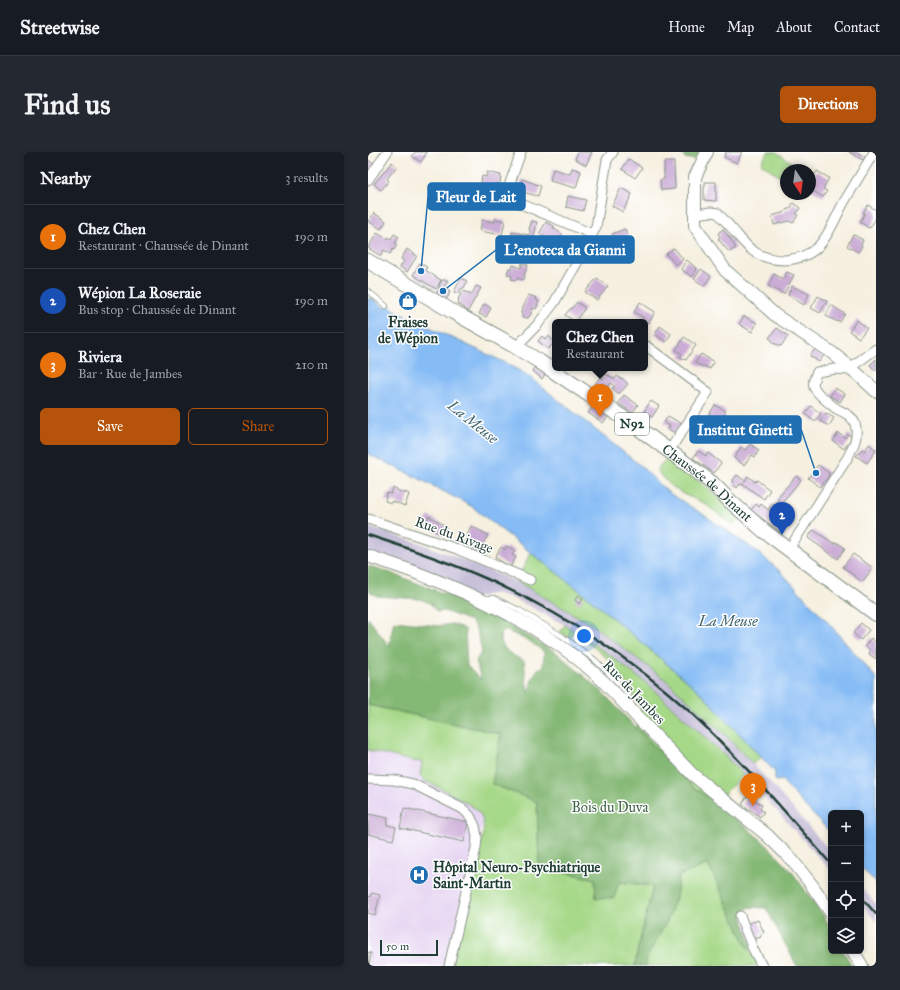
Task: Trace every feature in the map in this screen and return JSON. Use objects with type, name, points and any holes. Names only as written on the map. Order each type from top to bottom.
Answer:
[{"type":"main road","points":[[707,152],[695,177],[695,226],[725,270],[775,315],[831,352],[852,368],[876,391]]},
{"type":"main road","name":"Chaussée de Dinant","points":[[368,262],[516,347],[552,370]]},
{"type":"main road","name":"Chaussée de Dinant","points":[[553,371],[624,419],[712,483],[764,531],[876,614]]},
{"type":"main road","name":"Rue de Jambes","points":[[368,556],[411,571],[474,598],[518,620],[572,654],[593,672],[692,774],[767,835],[792,860],[828,908]]},
{"type":"main road","points":[[855,954],[862,966]]},
{"type":"street","points":[[368,180],[387,152]]},
{"type":"street","points":[[521,152],[506,197],[592,234]]},
{"type":"street","points":[[516,347],[538,324],[554,303],[596,227],[607,160],[613,152]]},
{"type":"street","points":[[695,214],[711,212],[718,213],[747,246],[762,256],[780,260],[805,256],[814,250],[824,240],[874,152]]},
{"type":"street","points":[[648,346],[708,392],[669,451]]},
{"type":"street","points":[[789,549],[848,457],[855,442],[855,424],[852,418],[833,407],[818,393],[813,387],[814,378],[817,372],[835,369],[848,370],[876,349]]},
{"type":"street","name":"Rue du Rivage","points":[[368,519],[457,549],[530,580]]},
{"type":"street","points":[[368,779],[394,780],[413,784],[462,809],[470,816],[475,826],[477,837],[476,848],[449,966]]},
{"type":"street","points":[[740,916],[762,966]]},
{"type":"lane","points":[[368,291],[386,306]]},
{"type":"shaded area","points":[[368,527],[423,544],[516,581],[591,624],[666,680],[724,734],[765,777],[828,849],[828,868],[722,753],[658,694],[611,656],[565,625],[509,597],[495,593],[474,598],[368,556]]},
{"type":"shaded area","name":"Hôpital Neuro-Psychiatrique Saint-Martin","points":[[368,705],[492,784],[450,966],[368,966]]},
{"type":"shaded area","points":[[864,890],[876,904],[876,921],[864,907]]},
{"type":"green space","points":[[681,152],[699,152],[696,160],[685,158]]},
{"type":"green space","points":[[768,152],[776,152],[794,164],[780,164],[780,177],[761,163]]},
{"type":"green space","points":[[667,458],[710,490],[742,518],[733,525],[704,503],[683,494],[673,487],[661,476],[657,469]]},
{"type":"green space","points":[[531,553],[588,597],[700,692],[761,757],[753,764],[724,734],[666,680],[591,624],[516,581]]},
{"type":"green space","name":"Bois du Duva","points":[[368,566],[380,569],[453,597],[493,616],[557,653],[601,691],[693,787],[716,802],[766,844],[792,872],[828,924],[828,954],[845,954],[852,966],[797,966],[766,908],[749,907],[742,916],[752,948],[748,949],[708,864],[679,876],[676,897],[667,921],[647,957],[646,966],[635,966],[653,886],[619,882],[614,898],[596,898],[595,879],[539,866],[537,802],[492,784],[501,734],[368,705],[368,618],[389,646],[394,621],[438,626],[452,624],[465,629],[467,666],[481,680],[476,661],[482,651],[477,631],[471,621],[444,611],[437,612],[430,603],[420,599],[377,596],[368,590]],"holes":[[[505,630],[531,642],[544,652],[543,667],[538,669],[532,679],[528,694],[524,661],[511,654],[505,648],[502,644],[500,634]]]},
{"type":"green space","points":[[565,625],[611,656],[647,684],[722,753],[743,775],[716,802],[693,787],[636,727],[643,715],[629,689],[630,687],[620,676],[615,677],[610,672],[615,665],[574,632],[570,638],[560,632]]},
{"type":"green space","points":[[368,705],[501,734],[492,784],[537,802],[539,866],[595,879],[596,898],[619,882],[653,886],[635,966],[451,966],[483,836],[484,828],[482,819],[480,814],[470,805],[423,780],[420,775],[422,762],[368,750]]},
{"type":"green space","points":[[708,864],[748,948],[761,966],[646,966],[647,957],[667,921],[676,897],[679,876]]},
{"type":"water","name":"La Meuse","points":[[368,298],[374,300],[384,308],[388,305],[399,313],[506,363],[527,375],[642,467],[669,493],[755,550],[781,572],[824,618],[876,678],[876,883],[864,870],[864,810],[828,810],[828,830],[782,780],[775,780],[775,772],[700,692],[588,597],[471,506],[368,454]]},
{"type":"building","points":[[415,152],[427,152],[421,162],[412,156]]},
{"type":"building","points":[[578,152],[592,152],[586,165],[575,159]]},
{"type":"building","points":[[726,152],[742,152],[737,163],[724,157]]},
{"type":"building","points":[[849,152],[857,152],[865,157],[863,160]]},
{"type":"building","points":[[629,159],[642,168],[635,178],[622,169]]},
{"type":"building","points":[[368,160],[374,164],[368,173]]},
{"type":"building","points":[[392,162],[397,166],[387,179],[389,181],[381,190],[374,184]]},
{"type":"building","points":[[664,162],[674,162],[675,189],[661,190],[660,180],[664,179]]},
{"type":"building","points":[[572,168],[581,171],[576,188],[550,181],[553,169],[570,174]]},
{"type":"building","points":[[817,171],[829,178],[823,189],[827,191],[823,197],[816,193]]},
{"type":"building","points":[[487,172],[501,175],[500,184],[495,183],[493,194],[480,191],[482,176],[486,177]]},
{"type":"building","points":[[522,179],[541,186],[538,196],[518,191]]},
{"type":"building","points":[[705,182],[716,182],[716,201],[704,200]]},
{"type":"building","points":[[621,188],[632,194],[623,212],[612,206]]},
{"type":"building","points":[[568,196],[586,200],[583,211],[566,207]]},
{"type":"building","points":[[793,203],[800,208],[793,223],[789,221],[774,225],[772,216],[790,209]]},
{"type":"building","points":[[868,205],[876,210],[876,218],[870,228],[860,222]]},
{"type":"building","points":[[374,213],[386,221],[381,229],[368,221]]},
{"type":"building","points":[[495,219],[505,221],[502,235],[480,231],[482,220],[495,222]]},
{"type":"building","points":[[532,221],[537,222],[533,241],[512,238],[512,232],[530,235],[529,229]]},
{"type":"building","points":[[546,222],[554,226],[553,228],[562,234],[557,243],[539,234]]},
{"type":"building","points":[[625,229],[633,252],[622,256],[617,240],[614,241],[612,234]]},
{"type":"building","points":[[723,229],[736,248],[729,252],[718,239],[720,237],[718,233]]},
{"type":"building","points":[[377,233],[387,239],[388,237],[391,239],[394,234],[399,237],[395,243],[397,244],[394,250],[393,249],[390,254],[384,250],[381,256],[368,248]]},
{"type":"building","points":[[853,235],[863,240],[862,246],[858,252],[847,246]]},
{"type":"building","points":[[674,248],[683,259],[676,265],[666,254]]},
{"type":"building","points":[[407,249],[417,256],[407,272],[400,267],[404,261],[401,259]]},
{"type":"building","points":[[687,260],[697,269],[692,277],[681,269]]},
{"type":"building","points":[[420,263],[427,267],[425,270],[441,280],[436,289],[413,275]]},
{"type":"building","points":[[522,263],[528,265],[524,279],[511,279],[512,276],[507,274],[509,268],[512,269],[513,265],[521,268]]},
{"type":"building","points":[[701,269],[711,276],[704,286],[694,279]]},
{"type":"building","points":[[787,272],[794,275],[784,294],[768,286],[774,274],[783,279]]},
{"type":"building","points":[[461,278],[467,281],[464,288],[462,288],[458,294],[454,292]]},
{"type":"building","points":[[597,278],[608,286],[597,300],[585,292]]},
{"type":"building","points":[[442,280],[448,281],[444,287],[450,291],[445,300],[436,295]]},
{"type":"building","points":[[476,286],[481,288],[468,311],[458,304],[458,299],[463,291],[472,294]]},
{"type":"building","points":[[792,286],[809,294],[804,305],[788,295]]},
{"type":"building","points":[[528,295],[537,298],[536,300],[539,301],[536,309],[533,308],[528,318],[522,317],[521,313]]},
{"type":"building","points":[[818,296],[827,301],[820,313],[811,308]]},
{"type":"building","points":[[577,302],[585,308],[577,319],[571,319],[565,315]]},
{"type":"building","points":[[640,302],[655,312],[649,323],[648,319],[644,319],[634,312]]},
{"type":"building","points":[[484,304],[491,308],[486,317],[479,314]]},
{"type":"building","points":[[831,305],[845,314],[840,322],[826,316]]},
{"type":"building","points":[[744,316],[757,323],[752,332],[739,324]]},
{"type":"building","points":[[857,320],[867,328],[859,338],[849,331]]},
{"type":"building","points":[[660,326],[671,334],[666,342],[655,334]]},
{"type":"building","points":[[777,328],[788,336],[781,346],[773,343],[769,338]]},
{"type":"building","points":[[542,336],[545,339],[548,336],[552,339],[552,345],[548,349],[538,341]]},
{"type":"building","points":[[684,337],[696,345],[686,360],[680,357],[682,354],[676,350]]},
{"type":"building","points":[[815,349],[824,355],[819,362],[810,356]]},
{"type":"building","points":[[701,354],[714,362],[710,369],[695,363]]},
{"type":"building","points":[[876,359],[876,371],[870,365]]},
{"type":"building","points":[[535,367],[545,374],[542,379],[533,371]]},
{"type":"building","points":[[606,374],[615,379],[617,376],[621,379],[622,378],[628,384],[619,394],[612,388],[615,386],[611,383],[604,393],[593,387],[600,377],[603,379]]},
{"type":"building","points":[[835,388],[845,394],[840,402],[830,396]]},
{"type":"building","points":[[624,395],[638,405],[632,413],[618,403]]},
{"type":"building","points":[[651,401],[659,406],[652,417],[644,411]]},
{"type":"building","points":[[594,405],[609,416],[603,423],[588,413]]},
{"type":"building","points":[[715,405],[726,411],[723,416],[730,421],[725,429],[707,418]]},
{"type":"building","points":[[811,406],[821,414],[815,422],[805,414]]},
{"type":"building","points":[[826,413],[834,418],[829,426],[820,421]]},
{"type":"building","points":[[668,416],[682,424],[675,433],[668,429],[670,426],[664,423]]},
{"type":"building","points":[[838,433],[845,438],[848,434],[852,437],[844,449],[833,441]]},
{"type":"building","points":[[750,444],[759,450],[755,457],[752,455],[744,465],[734,458],[741,447],[745,450]]},
{"type":"building","points":[[869,444],[876,450],[867,463],[856,456],[862,449],[865,451]]},
{"type":"building","points":[[698,451],[706,456],[708,453],[721,463],[714,473],[693,458]]},
{"type":"building","points":[[818,465],[829,473],[828,477],[820,487],[808,478]]},
{"type":"building","points":[[737,475],[745,481],[748,476],[755,482],[757,480],[770,490],[764,499],[743,484],[740,484],[737,488],[733,484],[733,480]]},
{"type":"building","points":[[796,476],[801,480],[782,502],[783,503],[778,509],[775,507],[772,510],[769,508],[772,504],[774,505],[779,499],[777,498]]},
{"type":"building","points":[[393,488],[405,494],[405,492],[409,494],[405,506],[392,501],[391,503],[385,501],[387,493],[391,494]]},
{"type":"building","points":[[756,504],[759,507],[761,504],[787,525],[781,533],[751,510]]},
{"type":"building","points":[[429,516],[447,527],[441,535],[422,523],[424,520],[426,521]]},
{"type":"building","points":[[471,526],[488,535],[479,551],[476,550],[473,554],[471,552],[473,548],[463,543]]},
{"type":"building","points":[[813,530],[835,544],[836,542],[845,548],[838,559],[808,538]]},
{"type":"building","points":[[507,546],[515,551],[512,555],[516,557],[510,567],[495,557],[501,547],[505,550]]},
{"type":"building","points":[[853,554],[873,568],[862,582],[843,567]]},
{"type":"building","points":[[578,595],[583,599],[579,604],[575,600]]},
{"type":"building","points":[[861,623],[869,630],[861,640],[853,633]]},
{"type":"building","points":[[871,638],[876,642],[876,659],[869,654],[870,650],[865,646]]},
{"type":"building","points":[[748,795],[762,805],[760,809],[764,812],[760,817],[742,804]]},
{"type":"building","points":[[404,808],[468,822],[464,842],[400,828]]},
{"type":"building","points":[[368,814],[388,818],[387,825],[396,827],[393,840],[368,834]]},
{"type":"building","points":[[372,893],[380,895],[375,915],[368,913],[368,896],[371,897]]},
{"type":"building","points":[[758,920],[764,932],[760,935],[761,937],[752,939],[746,925]]},
{"type":"building","points":[[368,952],[371,953],[369,965],[368,965]]},
{"type":"railway","points":[[368,535],[413,550],[487,579],[541,606],[593,637],[618,654],[666,691],[708,729],[762,786],[828,861]]},
{"type":"railway","points":[[864,900],[876,914]]},
{"type":"place","name":"Fleur de Lait","points":[[421,271]]},
{"type":"place","name":"L'enoteca da Gianni","points":[[443,291]]},
{"type":"place","name":"Fraises de Wépion","points":[[408,301]]},
{"type":"place","name":"Chez Chen","points":[[600,417]]},
{"type":"place","name":"Institut Ginetti","points":[[816,473]]},
{"type":"place","name":"Wépion La Roseraie","points":[[782,535]]},
{"type":"place","name":"Riviera","points":[[753,806]]},
{"type":"place","name":"Hôpital Neuro-Psychiatrique Saint-Martin","points":[[419,875]]}]
